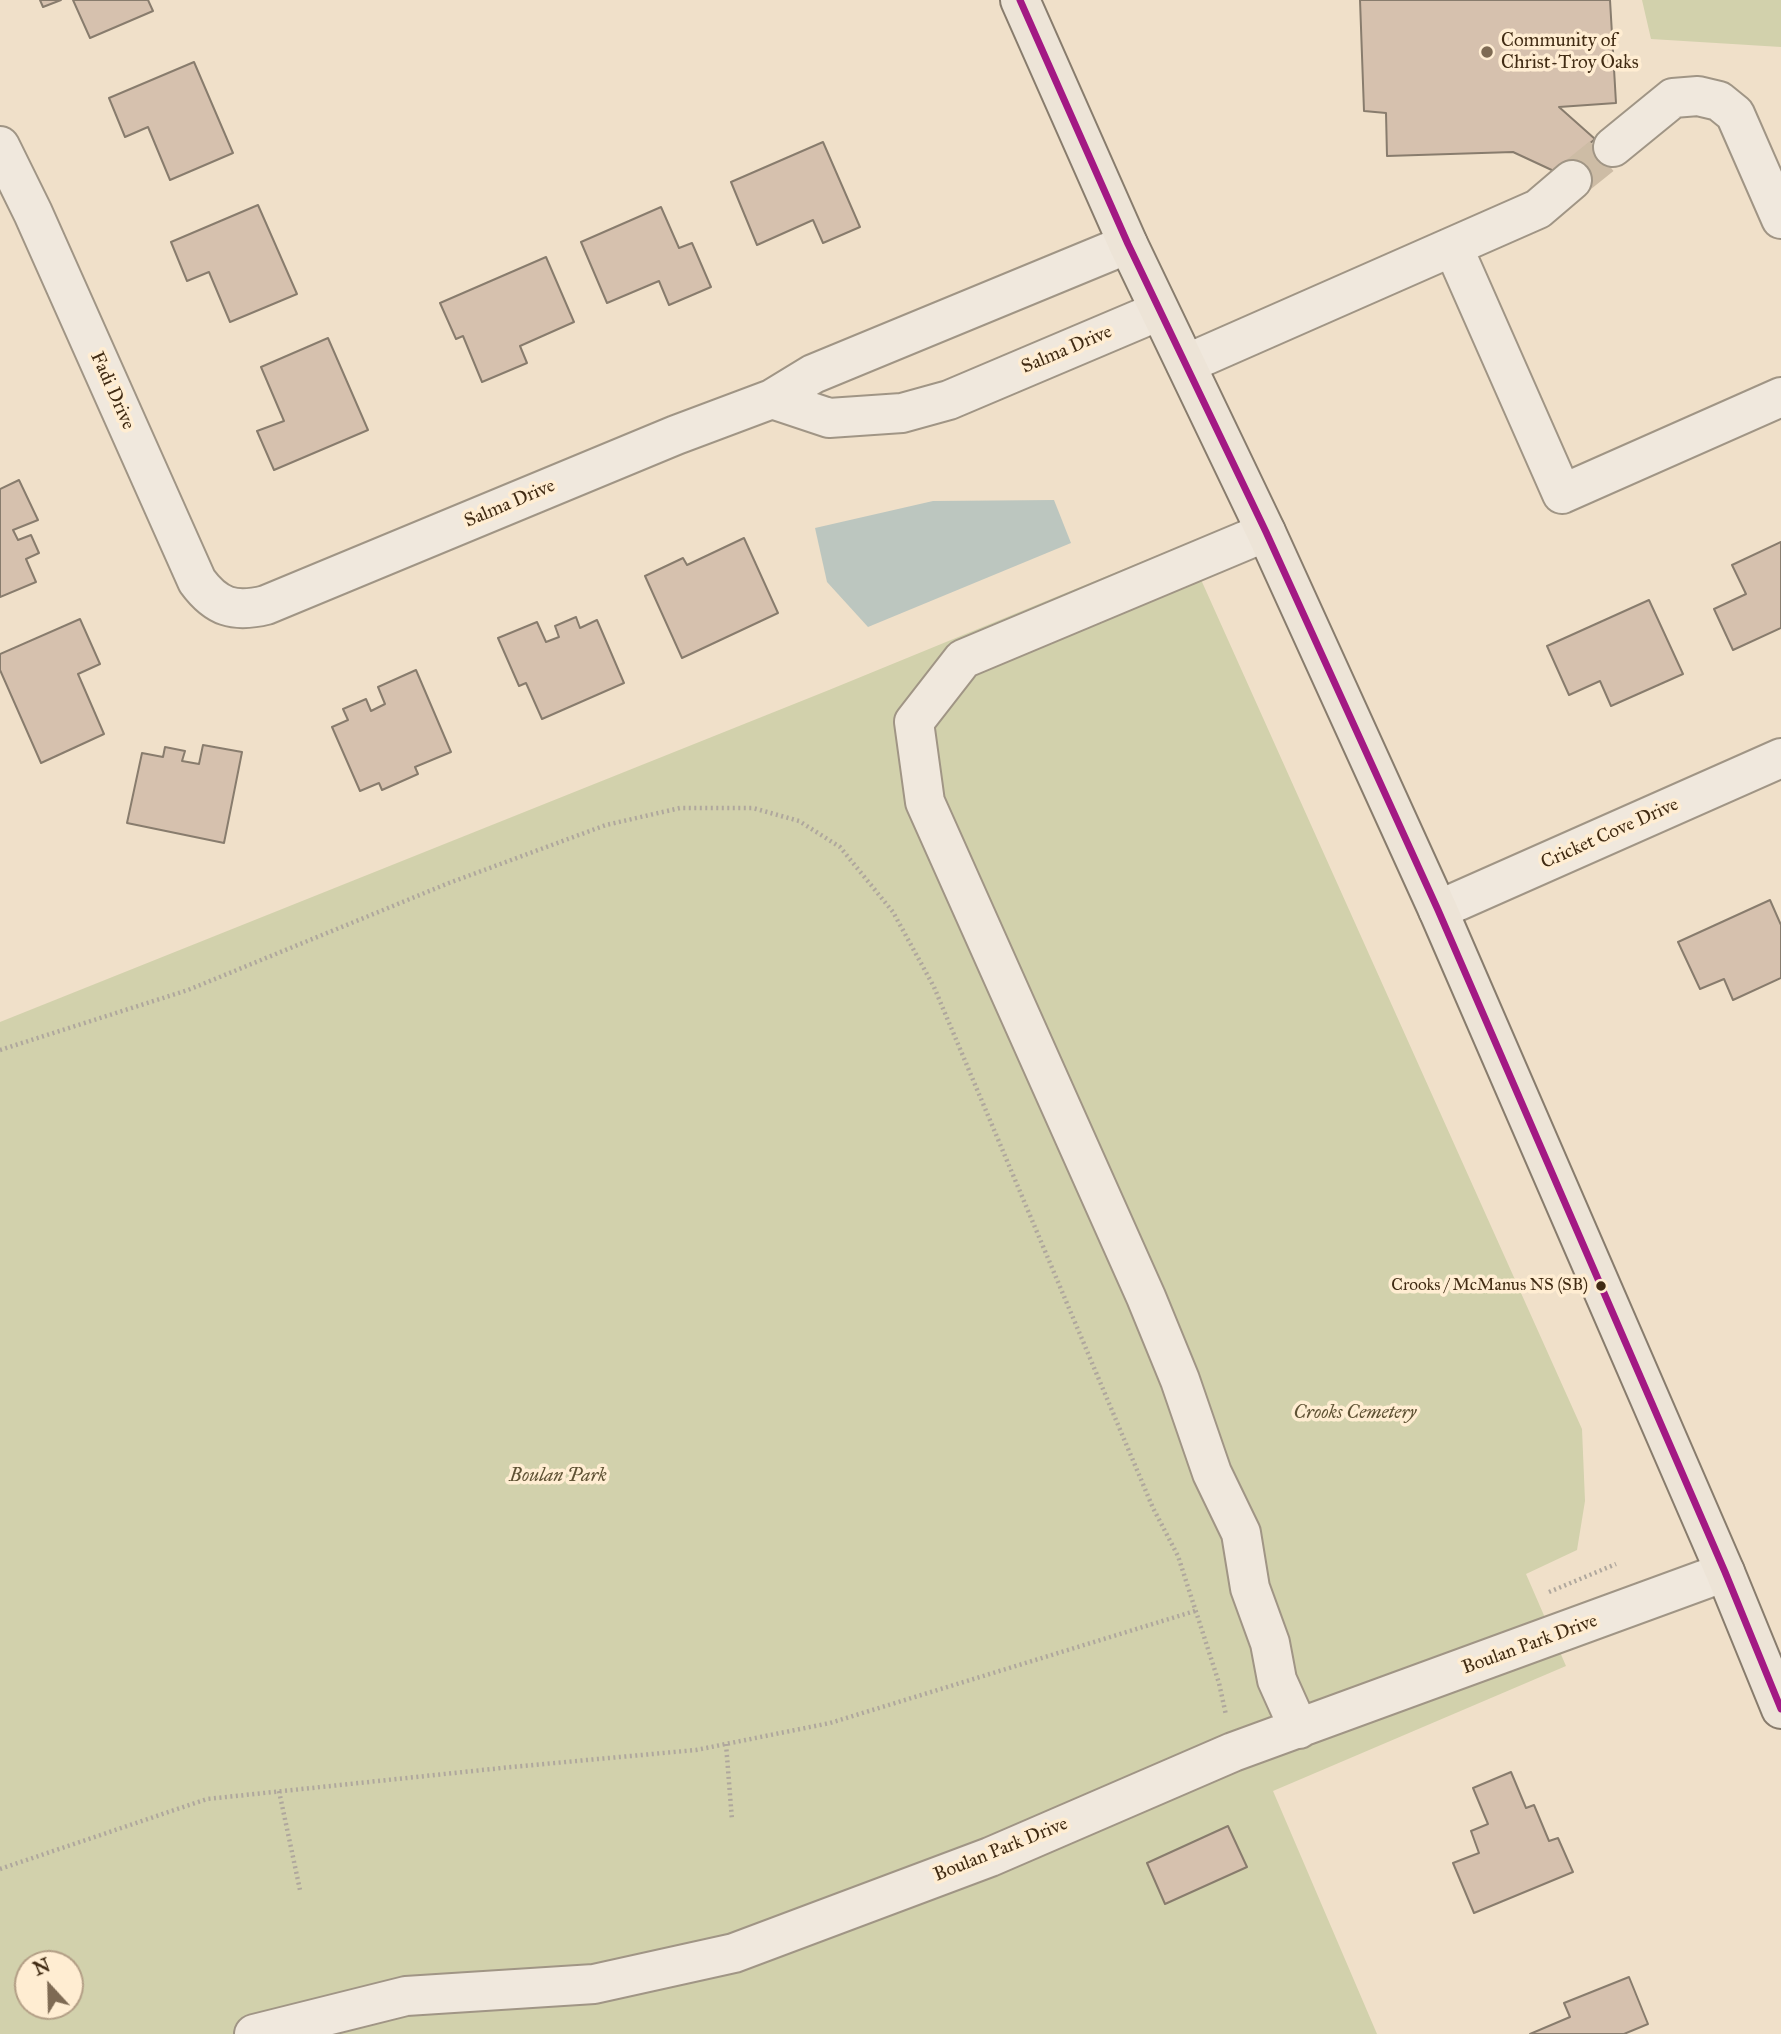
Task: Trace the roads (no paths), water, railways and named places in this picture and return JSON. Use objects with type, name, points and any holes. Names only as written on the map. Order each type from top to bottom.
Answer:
[{"type":"main road","points":[[1020,0],[1128,244],[1266,532],[1438,910],[1781,1709]]},
{"type":"street","points":[[1613,147],[1673,98],[1698,96],[1719,101],[1735,114],[1781,219]]},
{"type":"street","name":"Fadi Drive","points":[[0,146],[33,213],[197,581],[209,598],[228,606],[248,609]]},
{"type":"street","points":[[1186,364],[1538,209],[1572,180]]},
{"type":"street","name":"Salma Drive","points":[[248,609],[289,596],[663,441],[772,399],[813,374],[1128,244]]},
{"type":"street","points":[[1453,247],[1562,494],[1781,397]]},
{"type":"street","name":"Salma Drive","points":[[772,399],[829,418],[902,413],[949,400],[1159,311]]},
{"type":"street","points":[[1266,532],[963,659],[914,722],[925,802],[1151,1309],[1180,1380],[1212,1473],[1241,1533],[1250,1588],[1270,1643],[1277,1680],[1299,1729]]},
{"type":"street","name":"Cricket Cove Drive","points":[[1438,910],[1781,758]]},
{"type":"street","name":"Boulan Park Drive","points":[[254,2034],[406,1996],[594,1984],[734,1953],[990,1857],[1233,1752],[1724,1572]]},
{"type":"tunnel","points":[[1572,180],[1613,147]]},
{"type":"place","name":"Community of Christ-Troy Oaks","points":[[1487,52]]},
{"type":"place","name":"Crooks / McManus NS (SB)","points":[[1601,1286]]},
{"type":"park label","name":"Crooks Cemetery","points":[[1355,1413]]},
{"type":"park label","name":"Boulan Park","points":[[558,1476]]}]
